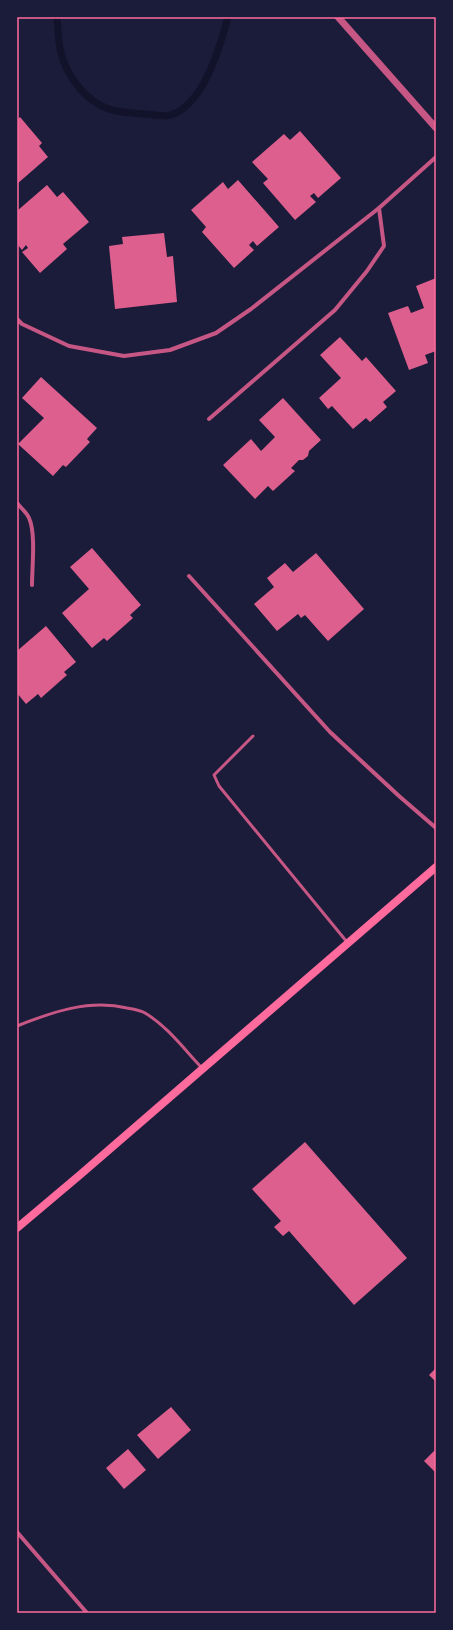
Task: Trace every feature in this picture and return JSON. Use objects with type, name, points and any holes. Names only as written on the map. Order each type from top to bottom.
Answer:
[{"type":"main road","points":[[17,1228],[436,867]]},
{"type":"street","points":[[338,17],[436,128]]},
{"type":"street","points":[[17,319],[22,324],[69,346],[124,356],[170,350],[216,333],[251,309],[379,208],[436,157]]},
{"type":"street","points":[[209,419],[335,310],[384,246],[379,208]]},
{"type":"street","points":[[17,503],[29,517],[32,528],[32,585]]},
{"type":"street","points":[[189,576],[330,732],[436,828]]},
{"type":"street","points":[[17,1532],[87,1613]]},
{"type":"lane","points":[[253,736],[214,774],[219,786],[348,943]]},
{"type":"lane","points":[[17,1026],[48,1014],[82,1006],[115,1005],[143,1012],[161,1024],[203,1069]]},
{"type":"building","points":[[20,117],[42,143],[39,146],[48,157],[17,184],[17,120]]},
{"type":"building","points":[[300,131],[341,178],[318,198],[314,193],[310,196],[316,202],[295,220],[263,183],[268,179],[252,162],[284,134],[290,140]]},
{"type":"building","points":[[238,180],[279,227],[257,246],[253,241],[249,245],[254,250],[234,268],[202,232],[206,227],[191,210],[223,182],[228,189]]},
{"type":"building","points":[[47,185],[57,197],[63,192],[89,222],[63,244],[67,249],[40,273],[22,252],[28,248],[26,245],[22,250],[17,244],[17,211]]},
{"type":"building","points":[[164,233],[167,257],[173,256],[177,302],[115,309],[109,246],[123,244],[122,237]]},
{"type":"building","points":[[436,278],[436,351],[425,355],[428,363],[409,370],[388,313],[408,306],[411,313],[424,308],[416,286]]},
{"type":"building","points":[[340,337],[362,361],[366,357],[396,391],[383,402],[387,407],[370,422],[366,418],[353,429],[332,406],[328,409],[319,398],[341,378],[320,355]]},
{"type":"building","points":[[41,377],[97,428],[87,439],[90,442],[66,467],[63,465],[53,476],[18,444],[44,418],[22,398]]},
{"type":"building","points":[[283,398],[321,440],[309,451],[308,456],[303,460],[299,460],[291,468],[295,471],[273,491],[268,486],[255,499],[223,465],[251,439],[261,451],[275,437],[259,420]]},
{"type":"building","points":[[92,548],[141,605],[130,615],[133,618],[107,641],[104,638],[92,648],[62,613],[89,589],[70,567]]},
{"type":"building","points":[[316,553],[364,609],[328,641],[305,615],[301,618],[298,614],[277,631],[254,604],[274,587],[267,578],[285,563],[293,572]]},
{"type":"building","points":[[46,626],[76,662],[64,672],[67,675],[41,698],[38,694],[26,704],[17,693],[17,651]]},
{"type":"building","points":[[305,1142],[407,1258],[354,1305],[289,1231],[283,1236],[274,1227],[281,1221],[252,1189]]},
{"type":"building","points":[[436,1368],[436,1382],[429,1375]]},
{"type":"building","points":[[171,1407],[191,1430],[158,1459],[137,1435]]},
{"type":"building","points":[[128,1449],[146,1470],[124,1489],[106,1468]]},
{"type":"building","points":[[436,1449],[436,1473],[424,1461]]},
{"type":"waterway","points":[[57,17],[59,44],[63,59],[73,79],[88,96],[106,108],[117,111],[166,116],[179,112],[190,103],[208,76],[228,17]]}]
